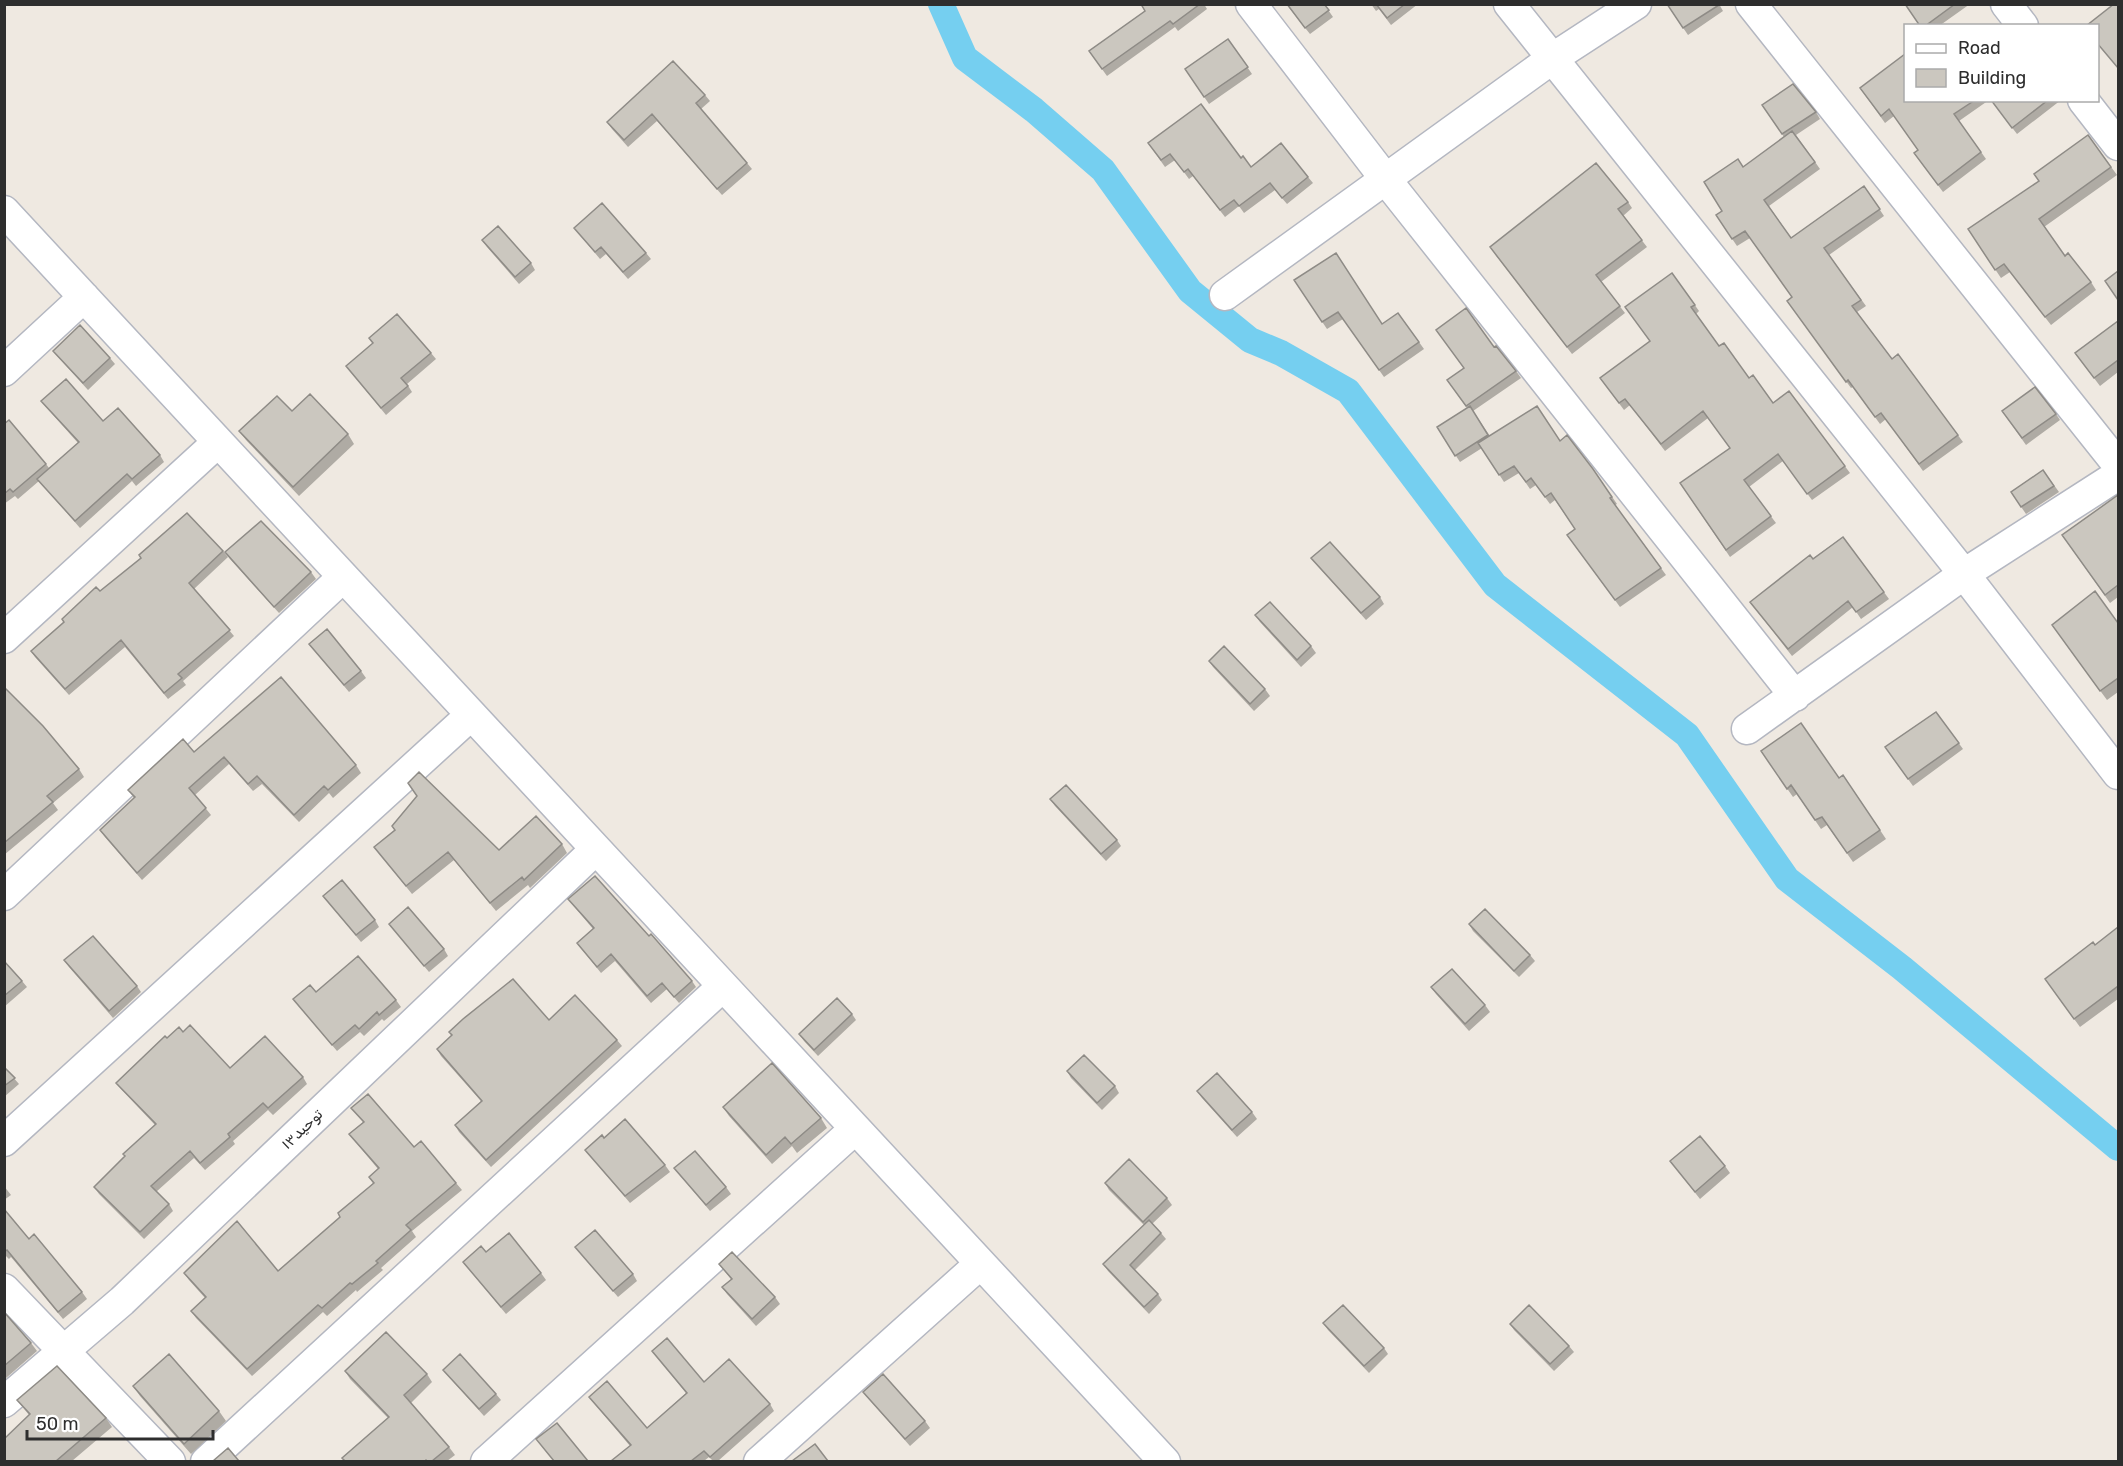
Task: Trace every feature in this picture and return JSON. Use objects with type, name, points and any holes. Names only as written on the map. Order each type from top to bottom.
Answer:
[{"type":"street","points":[[1251,4],[1387,181],[1795,696]]},
{"type":"street","points":[[1509,4],[1964,574],[2118,774]]},
{"type":"street","points":[[1225,295],[1387,181],[1553,58],[1636,4]]},
{"type":"street","points":[[1750,4],[2118,465]]},
{"type":"street","points":[[2006,4],[2021,24]]},
{"type":"street","points":[[2085,102],[2118,145]]},
{"type":"street","points":[[4,211],[1164,1461]]},
{"type":"street","points":[[4,372],[84,297]]},
{"type":"street","points":[[4,638],[218,442]]},
{"type":"street","points":[[1747,729],[1964,574],[2118,475]]},
{"type":"street","points":[[4,895],[343,577]]},
{"type":"street","points":[[4,1141],[471,715]]},
{"type":"street","name":"توحید۱۳","points":[[4,1402],[122,1301],[595,850]]},
{"type":"street","points":[[206,1461],[722,987]]},
{"type":"street","points":[[486,1461],[855,1129]]},
{"type":"street","points":[[759,1461],[980,1264]]},
{"type":"street","points":[[4,1289],[170,1461]]},
{"type":"building","points":[[1141,4],[1200,4],[1173,24],[1170,21],[1102,69],[1089,51],[1145,11]]},
{"type":"building","points":[[1287,4],[1324,4],[1329,10],[1305,28]]},
{"type":"building","points":[[1376,4],[1405,4],[1387,18]]},
{"type":"building","points":[[1667,4],[1719,4],[1719,5],[1683,28]]},
{"type":"building","points":[[1905,4],[1955,4],[1928,24],[1919,24]]},
{"type":"building","points":[[2114,4],[2118,4],[2118,68],[2099,45],[2099,24],[2089,24]]},
{"type":"building","points":[[1228,39],[1248,67],[1204,97],[1185,69]]},
{"type":"building","points":[[1904,55],[1904,102],[1972,102],[1954,114],[1981,152],[1938,185],[1914,153],[1918,150],[1889,109],[1881,116],[1860,88]]},
{"type":"building","points":[[673,61],[705,95],[696,103],[747,163],[717,189],[652,114],[624,140],[607,122]]},
{"type":"building","points":[[1793,84],[1816,112],[1782,134],[1762,105]]},
{"type":"building","points":[[1992,102],[2045,102],[2012,128]]},
{"type":"building","points":[[1201,104],[1241,158],[1243,156],[1251,167],[1281,143],[1308,177],[1282,198],[1270,183],[1239,206],[1234,200],[1220,210],[1188,169],[1184,172],[1170,154],[1161,160],[1148,143]]},
{"type":"building","points":[[1792,131],[1815,162],[1764,200],[1791,238],[1864,186],[1880,209],[1824,248],[1861,300],[1852,306],[1892,359],[1898,354],[1958,435],[1919,464],[1881,413],[1875,417],[1848,380],[1846,382],[1787,301],[1792,297],[1745,231],[1732,239],[1716,215],[1722,211],[1704,182],[1738,159],[1743,167]]},
{"type":"building","points":[[2088,135],[2111,167],[2039,219],[2065,256],[2068,253],[2091,282],[2045,317],[2004,264],[1995,270],[1968,229],[2039,181],[2034,174]]},
{"type":"building","points":[[1596,163],[1628,202],[1618,209],[1642,240],[1596,275],[1620,306],[1567,347],[1490,247]]},
{"type":"building","points":[[602,203],[646,253],[623,272],[601,247],[595,252],[574,228]]},
{"type":"building","points":[[498,226],[531,263],[515,277],[482,240]]},
{"type":"building","points":[[1336,253],[1382,324],[1398,313],[1419,342],[1379,370],[1338,312],[1322,322],[1294,280]]},
{"type":"building","points":[[2118,271],[2118,300],[2105,281]]},
{"type":"building","points":[[1672,273],[1695,305],[1691,307],[1719,346],[1724,343],[1749,378],[1753,375],[1773,403],[1789,391],[1845,466],[1807,494],[1778,454],[1744,480],[1771,516],[1726,550],[1680,483],[1730,448],[1703,411],[1661,444],[1625,399],[1619,403],[1600,378],[1650,341],[1625,307]]},
{"type":"building","points":[[1466,308],[1494,347],[1496,346],[1516,371],[1466,406],[1447,380],[1464,368],[1436,330]]},
{"type":"building","points":[[397,314],[431,353],[401,378],[408,386],[381,408],[346,366],[373,343],[369,338]]},
{"type":"building","points":[[2118,321],[2118,360],[2094,378],[2075,353]]},
{"type":"building","points":[[80,325],[110,358],[83,383],[53,351]]},
{"type":"building","points":[[66,379],[103,421],[118,408],[160,455],[132,479],[127,474],[75,521],[37,479],[79,442],[41,401]]},
{"type":"building","points":[[2035,387],[2056,414],[2022,438],[2002,411]]},
{"type":"building","points":[[310,394],[348,434],[293,487],[239,431],[277,396],[292,411]]},
{"type":"building","points":[[1470,406],[1488,435],[1455,456],[1437,427]]},
{"type":"building","points":[[1537,406],[1560,441],[1567,435],[1661,568],[1615,600],[1567,535],[1575,529],[1551,493],[1545,497],[1531,478],[1526,482],[1514,466],[1499,475],[1478,443]]},
{"type":"building","points":[[9,420],[46,464],[13,492],[10,489],[4,494],[4,424]]},
{"type":"building","points":[[2043,470],[2054,486],[2021,507],[2011,492]]},
{"type":"building","points":[[2118,495],[2118,585],[2105,595],[2062,535]]},
{"type":"building","points":[[187,513],[223,551],[189,583],[230,630],[178,674],[182,678],[164,693],[121,640],[65,689],[31,651],[64,622],[62,619],[96,587],[100,591],[141,558],[139,555]]},
{"type":"building","points":[[261,521],[311,572],[274,607],[225,552]]},
{"type":"building","points":[[1843,537],[1884,592],[1856,612],[1848,601],[1788,649],[1750,602],[1810,555],[1813,559]]},
{"type":"building","points":[[1330,542],[1380,597],[1361,613],[1311,558]]},
{"type":"building","points":[[2095,591],[2118,623],[2118,678],[2100,691],[2052,625]]},
{"type":"building","points":[[1270,602],[1311,646],[1297,660],[1255,615]]},
{"type":"building","points":[[327,629],[361,671],[344,685],[309,644]]},
{"type":"building","points":[[1224,646],[1265,689],[1250,704],[1209,661]]},
{"type":"building","points":[[281,677],[356,765],[328,790],[324,786],[294,815],[257,776],[248,784],[224,757],[189,788],[206,808],[137,873],[100,830],[135,797],[128,790],[183,739],[194,752]]},
{"type":"building","points":[[4,687],[43,726],[79,769],[47,796],[53,802],[4,843]]},
{"type":"building","points":[[1936,712],[1959,743],[1908,779],[1885,747]]},
{"type":"building","points":[[1801,723],[1839,778],[1843,775],[1880,830],[1847,853],[1822,817],[1815,820],[1791,785],[1787,789],[1761,751]]},
{"type":"building","points":[[419,772],[499,850],[536,816],[562,844],[524,880],[522,877],[490,903],[448,852],[406,886],[374,847],[395,830],[392,826],[417,796],[408,783]]},
{"type":"building","points":[[1066,785],[1117,840],[1101,854],[1050,799]]},
{"type":"building","points":[[595,876],[692,981],[674,997],[662,983],[647,996],[611,954],[597,967],[577,943],[594,928],[568,899]]},
{"type":"building","points":[[342,880],[375,920],[356,935],[323,896]]},
{"type":"building","points":[[408,907],[444,949],[424,966],[389,924]]},
{"type":"building","points":[[1485,909],[1530,955],[1514,971],[1469,924]]},
{"type":"building","points":[[2118,927],[2118,986],[2074,1019],[2045,979],[2093,942],[2095,945]]},
{"type":"building","points":[[93,936],[137,986],[109,1011],[64,960]]},
{"type":"building","points":[[358,956],[396,1000],[379,1015],[377,1012],[359,1029],[355,1025],[332,1045],[293,999],[310,985],[316,992]]},
{"type":"building","points":[[4,961],[22,981],[4,996]]},
{"type":"building","points":[[1452,969],[1485,1005],[1465,1024],[1431,987]]},
{"type":"building","points":[[513,979],[549,1020],[575,995],[617,1040],[486,1160],[455,1125],[482,1101],[437,1049],[452,1035],[449,1032],[463,1019]]},
{"type":"building","points":[[837,998],[852,1014],[814,1050],[799,1034]]},
{"type":"building","points":[[190,1025],[230,1068],[265,1036],[303,1077],[268,1108],[263,1103],[228,1134],[230,1137],[200,1163],[190,1151],[151,1186],[169,1204],[140,1232],[94,1187],[125,1156],[123,1154],[156,1124],[116,1083],[165,1036],[167,1038],[179,1027],[183,1032]]},
{"type":"building","points":[[1084,1055],[1115,1086],[1097,1103],[1067,1071]]},
{"type":"building","points":[[772,1063],[821,1118],[791,1144],[785,1137],[766,1155],[723,1107]]},
{"type":"building","points":[[4,1067],[15,1078],[4,1086]]},
{"type":"building","points":[[1217,1073],[1252,1112],[1232,1130],[1197,1091]]},
{"type":"building","points":[[368,1094],[414,1147],[421,1141],[456,1183],[406,1225],[411,1230],[376,1261],[378,1263],[352,1284],[350,1283],[322,1308],[318,1305],[247,1369],[191,1311],[206,1297],[184,1273],[237,1221],[278,1271],[340,1217],[338,1213],[374,1183],[369,1177],[379,1168],[349,1134],[364,1122],[351,1108]]},
{"type":"building","points":[[625,1119],[665,1165],[625,1196],[585,1150],[602,1135],[604,1138]]},
{"type":"building","points":[[1700,1136],[1725,1166],[1695,1192],[1670,1161]]},
{"type":"building","points":[[695,1151],[726,1187],[706,1205],[674,1168]]},
{"type":"building","points":[[1129,1159],[1167,1198],[1143,1222],[1105,1183]]},
{"type":"building","points":[[4,1209],[29,1239],[34,1234],[82,1292],[58,1312],[7,1250],[4,1252]]},
{"type":"building","points":[[1149,1220],[1161,1233],[1130,1265],[1158,1294],[1144,1307],[1103,1264]]},
{"type":"building","points":[[595,1230],[633,1274],[613,1291],[575,1247]]},
{"type":"building","points":[[509,1233],[541,1273],[501,1307],[463,1262],[481,1246],[486,1252]]},
{"type":"building","points":[[732,1252],[775,1297],[752,1319],[722,1287],[732,1279],[719,1264]]},
{"type":"building","points":[[1343,1305],[1384,1348],[1364,1366],[1323,1323]]},
{"type":"building","points":[[1529,1305],[1569,1346],[1550,1364],[1510,1324]]},
{"type":"building","points":[[4,1312],[31,1343],[4,1366]]},
{"type":"building","points":[[386,1332],[427,1374],[404,1395],[449,1447],[432,1461],[345,1461],[342,1458],[389,1417],[345,1371]]},
{"type":"building","points":[[667,1338],[704,1382],[729,1359],[770,1404],[710,1457],[704,1451],[691,1461],[611,1461],[631,1445],[589,1397],[607,1381],[647,1428],[687,1393],[652,1351]]},
{"type":"building","points":[[169,1354],[219,1411],[184,1444],[133,1386]]},
{"type":"building","points":[[460,1354],[496,1394],[479,1409],[443,1370]]},
{"type":"building","points":[[57,1366],[106,1418],[56,1461],[4,1461],[4,1439],[30,1414],[17,1400]]},
{"type":"building","points":[[883,1374],[925,1421],[905,1439],[863,1392]]},
{"type":"building","points":[[557,1423],[588,1461],[554,1461],[536,1439]]},
{"type":"building","points":[[815,1444],[828,1461],[792,1461]]},
{"type":"building","points":[[228,1448],[239,1461],[213,1461]]},
{"type":"waterway","points":[[941,4],[965,58],[1034,110],[1103,170],[1190,291],[1250,340],[1281,353],[1348,391],[1495,585],[1687,735],[1787,879],[1902,968],[2118,1148]]}]
